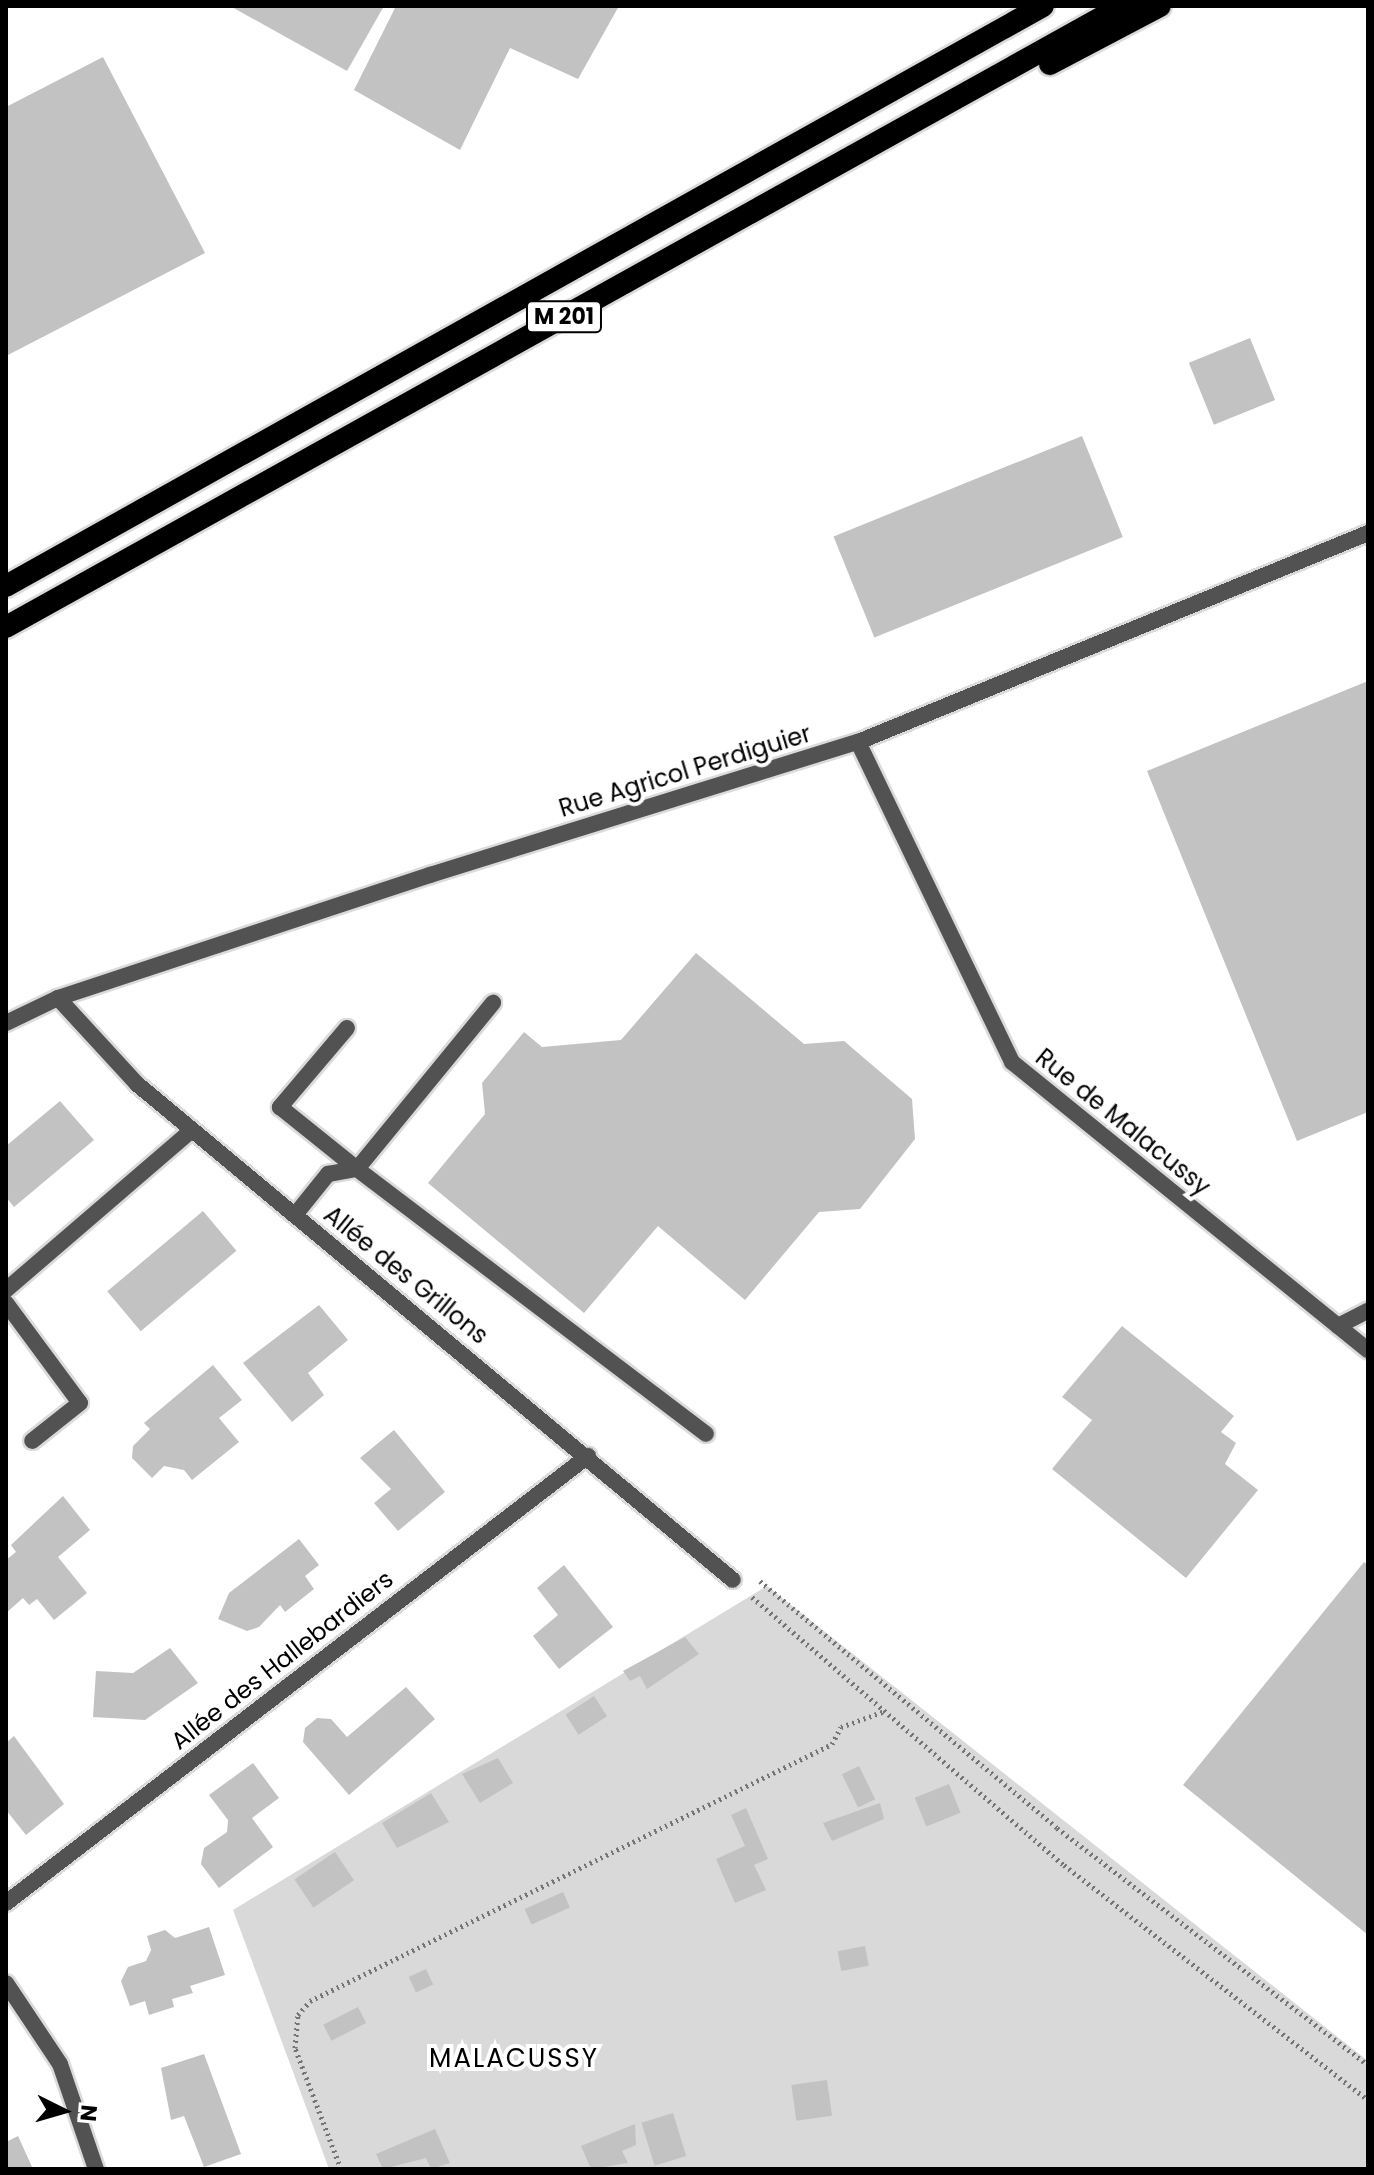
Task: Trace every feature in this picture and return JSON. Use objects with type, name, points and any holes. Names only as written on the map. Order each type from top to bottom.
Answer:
[{"type":"highway","points":[[1012,24],[1033,6]]},
{"type":"highway","name":"M 201","points":[[6,586],[1043,6]]},
{"type":"highway","name":"M 201","points":[[6,627],[963,98],[1122,6]]},
{"type":"highway","points":[[963,98],[1051,64],[1160,6]]},
{"type":"street","name":"Rue Agricol Perdiguier","points":[[6,1023],[58,998],[858,742],[1368,533]]},
{"type":"street","name":"Rue de Malacussy","points":[[858,742],[1012,1062],[1368,1350]]},
{"type":"street","name":"Allée des Grillons","points":[[58,998],[137,1084],[588,1456],[733,1580]]},
{"type":"street","points":[[295,1215],[328,1174],[357,1169],[493,1003]]},
{"type":"street","points":[[347,1028],[280,1107],[706,1434]]},
{"type":"street","points":[[6,1290],[192,1130]]},
{"type":"street","points":[[6,1303],[80,1403],[32,1441]]},
{"type":"street","points":[[1338,1326],[1368,1311]]},
{"type":"street","name":"Allée des Hallebardiers","points":[[6,1903],[588,1456]]},
{"type":"street","points":[[6,1983],[60,2064],[96,2169]]},
{"type":"path","points":[[757,1578],[1057,1828],[1368,2065]]},
{"type":"path","points":[[733,1580],[1064,1865],[1368,2100]]},
{"type":"path","points":[[341,2169],[295,2048],[298,2015],[310,2001],[832,1744],[841,1727],[885,1711]]},
{"type":"shaded area","points":[[767,1586],[1368,2061],[1368,2169],[329,2169],[233,1910]]},
{"type":"building","points":[[230,6],[384,6],[347,71]]},
{"type":"building","points":[[396,6],[619,6],[578,79],[510,48],[460,150],[354,90]]},
{"type":"building","points":[[103,57],[205,253],[6,356],[6,107]]},
{"type":"building","points":[[1250,338],[1275,400],[1214,425],[1189,363]]},
{"type":"building","points":[[1082,436],[1123,537],[874,637],[834,536]]},
{"type":"building","points":[[1368,681],[1368,1112],[1297,1141],[1147,771]]},
{"type":"building","points":[[696,953],[804,1044],[844,1041],[912,1099],[915,1139],[860,1209],[819,1212],[745,1300],[658,1226],[584,1313],[428,1183],[485,1114],[482,1083],[524,1032],[542,1047],[621,1040]]},
{"type":"building","points":[[60,1101],[94,1140],[14,1207],[6,1197],[6,1146]]},
{"type":"building","points":[[203,1211],[236,1251],[141,1331],[107,1291]]},
{"type":"building","points":[[319,1305],[348,1340],[308,1373],[324,1395],[292,1422],[243,1363]]},
{"type":"building","points":[[1122,1326],[1234,1416],[1221,1432],[1236,1443],[1225,1464],[1258,1490],[1186,1578],[1052,1469],[1092,1420],[1062,1397]]},
{"type":"building","points":[[213,1365],[242,1400],[219,1418],[239,1442],[192,1480],[184,1470],[164,1466],[152,1478],[132,1458],[133,1446],[150,1429],[144,1423]]},
{"type":"building","points":[[394,1430],[445,1492],[398,1531],[374,1503],[391,1489],[360,1458]]},
{"type":"building","points":[[63,1496],[90,1530],[58,1557],[87,1593],[54,1620],[37,1599],[29,1605],[23,1598],[6,1613],[6,1560],[16,1552],[11,1545]]},
{"type":"building","points":[[299,1539],[319,1565],[305,1576],[314,1589],[285,1612],[280,1605],[259,1627],[247,1631],[218,1619],[229,1593]]},
{"type":"building","points":[[1364,1562],[1368,1565],[1368,1935],[1183,1785]]},
{"type":"building","points":[[564,1565],[613,1627],[559,1669],[533,1636],[558,1615],[537,1588]]},
{"type":"building","points":[[685,1637],[699,1654],[647,1689],[640,1676],[630,1681],[623,1671]]},
{"type":"building","points":[[170,1648],[198,1683],[145,1720],[93,1717],[96,1671],[133,1673]]},
{"type":"building","points":[[406,1687],[435,1719],[349,1795],[303,1742],[305,1728],[317,1718],[331,1719],[347,1737]]},
{"type":"building","points":[[594,1696],[607,1716],[579,1735],[565,1715]]},
{"type":"building","points":[[14,1736],[64,1804],[26,1835],[6,1810],[6,1743]]},
{"type":"building","points":[[498,1758],[513,1783],[480,1803],[462,1774]]},
{"type":"building","points":[[253,1763],[279,1798],[252,1818],[273,1847],[219,1888],[201,1864],[204,1848],[227,1832],[228,1820],[209,1795]]},
{"type":"building","points":[[859,1766],[875,1799],[858,1808],[842,1774]]},
{"type":"building","points":[[949,1784],[961,1813],[926,1827],[915,1798]]},
{"type":"building","points":[[431,1793],[449,1822],[397,1848],[382,1823]]},
{"type":"building","points":[[880,1803],[884,1819],[832,1841],[823,1823]]},
{"type":"building","points":[[746,1808],[768,1859],[754,1865],[766,1890],[735,1903],[716,1859],[745,1846],[731,1815]]},
{"type":"building","points":[[335,1852],[354,1880],[313,1908],[294,1879]]},
{"type":"building","points":[[563,1892],[570,1908],[532,1925],[525,1909]]},
{"type":"building","points":[[209,1927],[225,1975],[190,1986],[193,1993],[172,1999],[174,2007],[149,2015],[145,2001],[130,2006],[121,1981],[128,1967],[146,1961],[151,1950],[147,1936],[165,1930],[175,1938]]},
{"type":"building","points":[[865,1946],[869,1966],[841,1971],[838,1951]]},
{"type":"building","points":[[426,1969],[433,1984],[416,1992],[409,1977]]},
{"type":"building","points":[[358,2007],[366,2023],[331,2041],[323,2025]]},
{"type":"building","points":[[204,2054],[241,2154],[204,2167],[184,2116],[171,2120],[161,2068]]},
{"type":"building","points":[[827,2080],[832,2116],[796,2121],[791,2085]]},
{"type":"building","points":[[673,2113],[686,2156],[655,2166],[641,2123]]},
{"type":"building","points":[[635,2124],[636,2145],[622,2151],[628,2163],[591,2169],[581,2146]]},
{"type":"building","points":[[435,2129],[450,2163],[431,2169],[426,2158],[383,2169],[376,2154]]},
{"type":"building","points":[[18,2136],[33,2169],[6,2169],[6,2142]]},
{"type":"district","name":"MALACUSSY","points":[[514,2059]]}]
